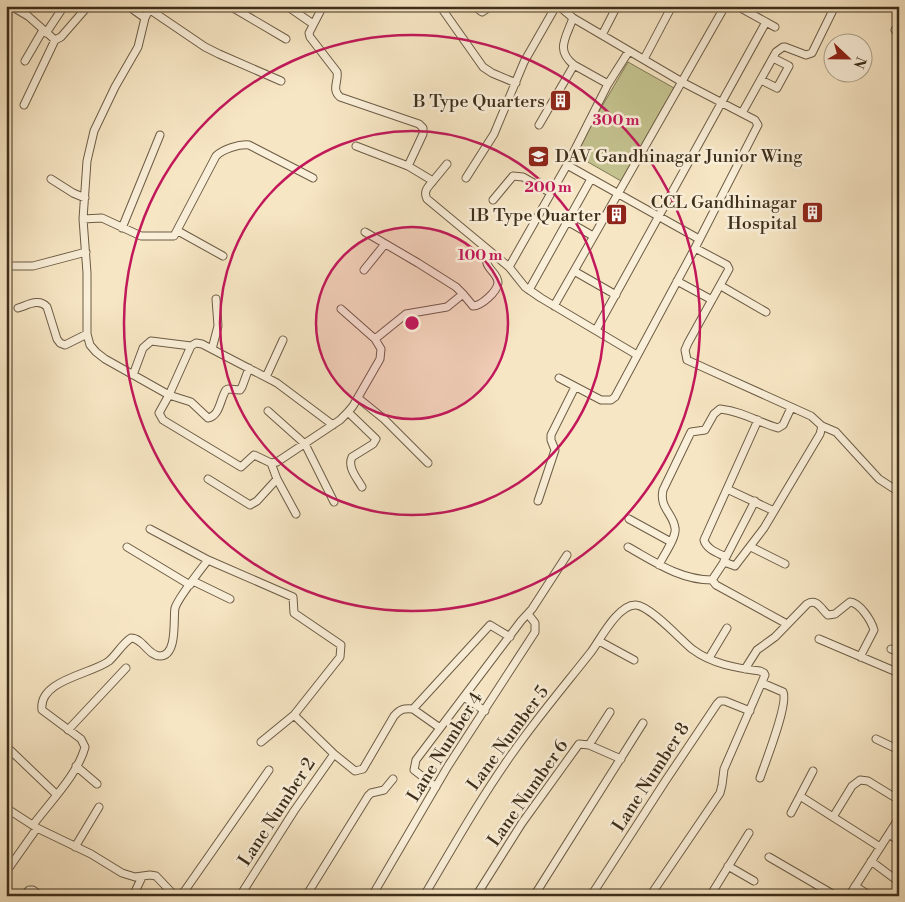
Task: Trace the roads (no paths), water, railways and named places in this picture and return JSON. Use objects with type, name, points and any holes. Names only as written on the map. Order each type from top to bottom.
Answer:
[{"type":"street","points":[[25,61],[64,6]]},
{"type":"street","points":[[24,105],[55,40],[62,37],[88,6]]},
{"type":"street","points":[[128,6],[145,18]]},
{"type":"street","points":[[230,6],[286,39]]},
{"type":"street","points":[[287,6],[313,24]]},
{"type":"street","points":[[323,6],[309,33],[310,37],[337,72],[336,94],[420,124],[424,128],[408,166]]},
{"type":"street","points":[[440,6],[483,67],[516,83]]},
{"type":"street","points":[[474,6],[482,12],[491,6]]},
{"type":"street","points":[[466,178],[494,134],[530,50],[558,6],[573,18],[682,82],[755,120],[758,125],[615,397],[611,400],[601,400],[559,378]]},
{"type":"street","points":[[602,35],[617,6]]},
{"type":"street","points":[[644,59],[672,6]]},
{"type":"street","points":[[554,306],[725,6]]},
{"type":"street","points":[[737,6],[776,27]]},
{"type":"street","points":[[742,113],[776,52],[782,47],[806,55],[812,53],[835,6]]},
{"type":"street","points":[[15,7],[55,40]]},
{"type":"street","points":[[249,368],[242,388],[240,390],[226,390],[217,414],[214,417],[208,418],[191,402],[169,395],[133,375],[96,352],[90,345],[87,334],[87,273],[83,219],[87,161],[94,131],[114,87],[138,48],[145,18],[150,8],[193,39],[219,54],[281,81]]},
{"type":"street","points":[[573,18],[563,46],[563,53],[566,59],[608,84]]},
{"type":"street","points":[[596,330],[766,22]]},
{"type":"street","points":[[509,267],[567,165],[608,84],[629,51]]},
{"type":"street","points":[[761,80],[777,88],[787,70],[789,66],[773,58]]},
{"type":"street","points":[[539,125],[574,65]]},
{"type":"street","points":[[122,228],[160,135]]},
{"type":"street","points":[[83,219],[102,218],[135,234],[174,236],[215,158],[222,151],[246,144],[313,178]]},
{"type":"street","points":[[356,146],[408,166],[433,181]]},
{"type":"street","points":[[447,164],[425,190],[424,194],[427,199],[509,267],[528,290],[637,355]]},
{"type":"street","points":[[567,165],[699,239]]},
{"type":"street","points":[[493,200],[514,176],[523,177],[551,193]]},
{"type":"street","points":[[528,290],[591,178]]},
{"type":"street","points":[[51,179],[84,198]]},
{"type":"street","points":[[567,221],[593,236]]},
{"type":"street","points":[[178,231],[223,256]]},
{"type":"street","points":[[365,232],[456,287],[469,303],[477,306],[482,304],[496,289],[498,284],[487,265],[489,251]]},
{"type":"street","points":[[364,270],[386,244]]},
{"type":"street","points":[[695,248],[727,265],[729,269],[685,350],[687,360],[811,416],[822,426],[836,432],[879,479],[899,492]]},
{"type":"street","points":[[6,266],[33,266],[86,252]]},
{"type":"street","points":[[574,271],[616,295]]},
{"type":"street","points":[[677,281],[712,300]]},
{"type":"street","points":[[721,286],[766,312]]},
{"type":"street","points":[[375,339],[406,314],[448,307],[463,294]]},
{"type":"street","points":[[212,349],[218,326],[216,299]]},
{"type":"street","points":[[18,308],[39,301],[43,303],[47,307],[57,339],[65,345],[87,334]]},
{"type":"street","points":[[191,346],[159,413],[163,420],[238,466],[244,466],[254,455],[271,463],[278,462],[348,412],[358,398],[382,354],[375,339],[341,308]]},
{"type":"street","points":[[133,375],[143,348],[150,341],[157,340],[191,346],[202,344],[277,382],[332,425]]},
{"type":"street","points":[[266,377],[283,340]]},
{"type":"street","points":[[538,501],[555,450],[551,435],[575,387]]},
{"type":"street","points":[[358,398],[384,419],[428,463]]},
{"type":"street","points":[[659,564],[675,533],[675,526],[662,498],[691,432],[705,430],[714,414],[720,410],[734,411],[778,428],[783,425],[791,408]]},
{"type":"street","points":[[268,411],[305,444],[334,502]]},
{"type":"street","points":[[348,412],[376,439],[374,444],[350,460],[350,466],[362,488]]},
{"type":"street","points":[[758,420],[704,540],[708,548],[735,566],[751,547],[774,511],[820,434],[822,426]]},
{"type":"street","points":[[271,463],[296,514]]},
{"type":"street","points":[[208,479],[250,505],[277,478]]},
{"type":"street","points":[[727,489],[774,511]]},
{"type":"street","points":[[712,580],[725,560],[755,502]]},
{"type":"street","points":[[629,519],[671,542]]},
{"type":"street","points":[[150,529],[208,560],[293,597],[294,613],[341,645],[340,657],[294,715],[262,742]]},
{"type":"street","points":[[127,547],[192,583],[230,600]]},
{"type":"street","points":[[628,547],[684,577],[696,580],[712,580]]},
{"type":"street","points":[[751,547],[785,564]]},
{"type":"street","points":[[436,787],[417,773],[414,766],[440,728],[528,614],[567,555]]},
{"type":"street","points":[[6,872],[9,863],[76,766],[83,752],[84,743],[42,710],[43,700],[50,690],[60,682],[110,660],[131,638],[138,640],[155,655],[163,656],[166,654],[172,644],[176,624],[175,609],[208,560]]},
{"type":"street","points":[[712,580],[716,585],[787,624]]},
{"type":"street","points":[[745,669],[757,650],[811,602],[815,602],[826,613],[831,615],[850,602],[853,602],[860,608],[874,627],[860,657]]},
{"type":"street","name":"Lane Number 5","points":[[424,896],[508,759],[611,623],[628,606],[640,606],[646,609],[693,649],[709,658]]},
{"type":"street","name":"Lane Number 4","points":[[372,896],[436,787],[535,632],[534,623],[528,614]]},
{"type":"street","points":[[413,709],[490,625],[510,636]]},
{"type":"street","points":[[650,896],[720,793],[724,769],[765,675],[764,672],[726,665],[709,658],[727,628]]},
{"type":"street","points":[[820,639],[899,673]]},
{"type":"street","points":[[598,641],[634,660]]},
{"type":"street","points":[[68,730],[126,668]]},
{"type":"street","points":[[760,778],[785,699],[783,692],[762,683]]},
{"type":"street","points":[[464,697],[485,711]]},
{"type":"street","name":"Lane Number 8","points":[[591,896],[717,704],[725,700],[750,711]]},
{"type":"street","points":[[334,754],[355,772],[363,770],[394,716],[399,710],[404,708],[413,709],[440,728]]},
{"type":"street","points":[[589,745],[610,712]]},
{"type":"street","name":"Lane Number 2","points":[[240,896],[304,795],[334,754],[294,715]]},
{"type":"street","points":[[534,896],[643,723]]},
{"type":"street","points":[[876,739],[899,750]]},
{"type":"street","name":"Lane Number 6","points":[[476,896],[522,823],[579,744],[589,745],[621,759]]},
{"type":"street","points":[[9,749],[56,794]]},
{"type":"street","points":[[76,766],[97,784]]},
{"type":"street","points":[[181,896],[269,770]]},
{"type":"street","points":[[790,813],[813,771]]},
{"type":"street","points":[[306,896],[368,796],[371,793],[384,790],[393,779]]},
{"type":"street","points":[[833,817],[852,786],[860,780],[868,781],[899,800]]},
{"type":"street","points":[[800,796],[880,847]]},
{"type":"street","points":[[76,847],[100,807]]},
{"type":"street","points":[[6,808],[35,826],[128,876],[156,876],[175,896]]},
{"type":"street","points":[[849,896],[899,818]]},
{"type":"street","points":[[710,896],[749,833]]},
{"type":"street","points":[[889,834],[899,841]]},
{"type":"street","points":[[769,857],[836,896]]},
{"type":"street","points":[[871,862],[899,882]]},
{"type":"street","points":[[728,866],[754,881]]},
{"type":"street","points":[[133,896],[142,877]]},
{"type":"street","points":[[856,886],[870,896]]},
{"type":"street","points":[[24,896],[29,890],[33,890],[41,896]]},
{"type":"place","name":"B Type Quarters","points":[[561,101]]},
{"type":"place","name":"DAV Gandhinagar Junior Wing","points":[[539,156]]},
{"type":"place","name":"CCL Gandhinagar Hospital","points":[[813,212]]},
{"type":"place","name":"1B Type Quarter","points":[[617,215]]}]
